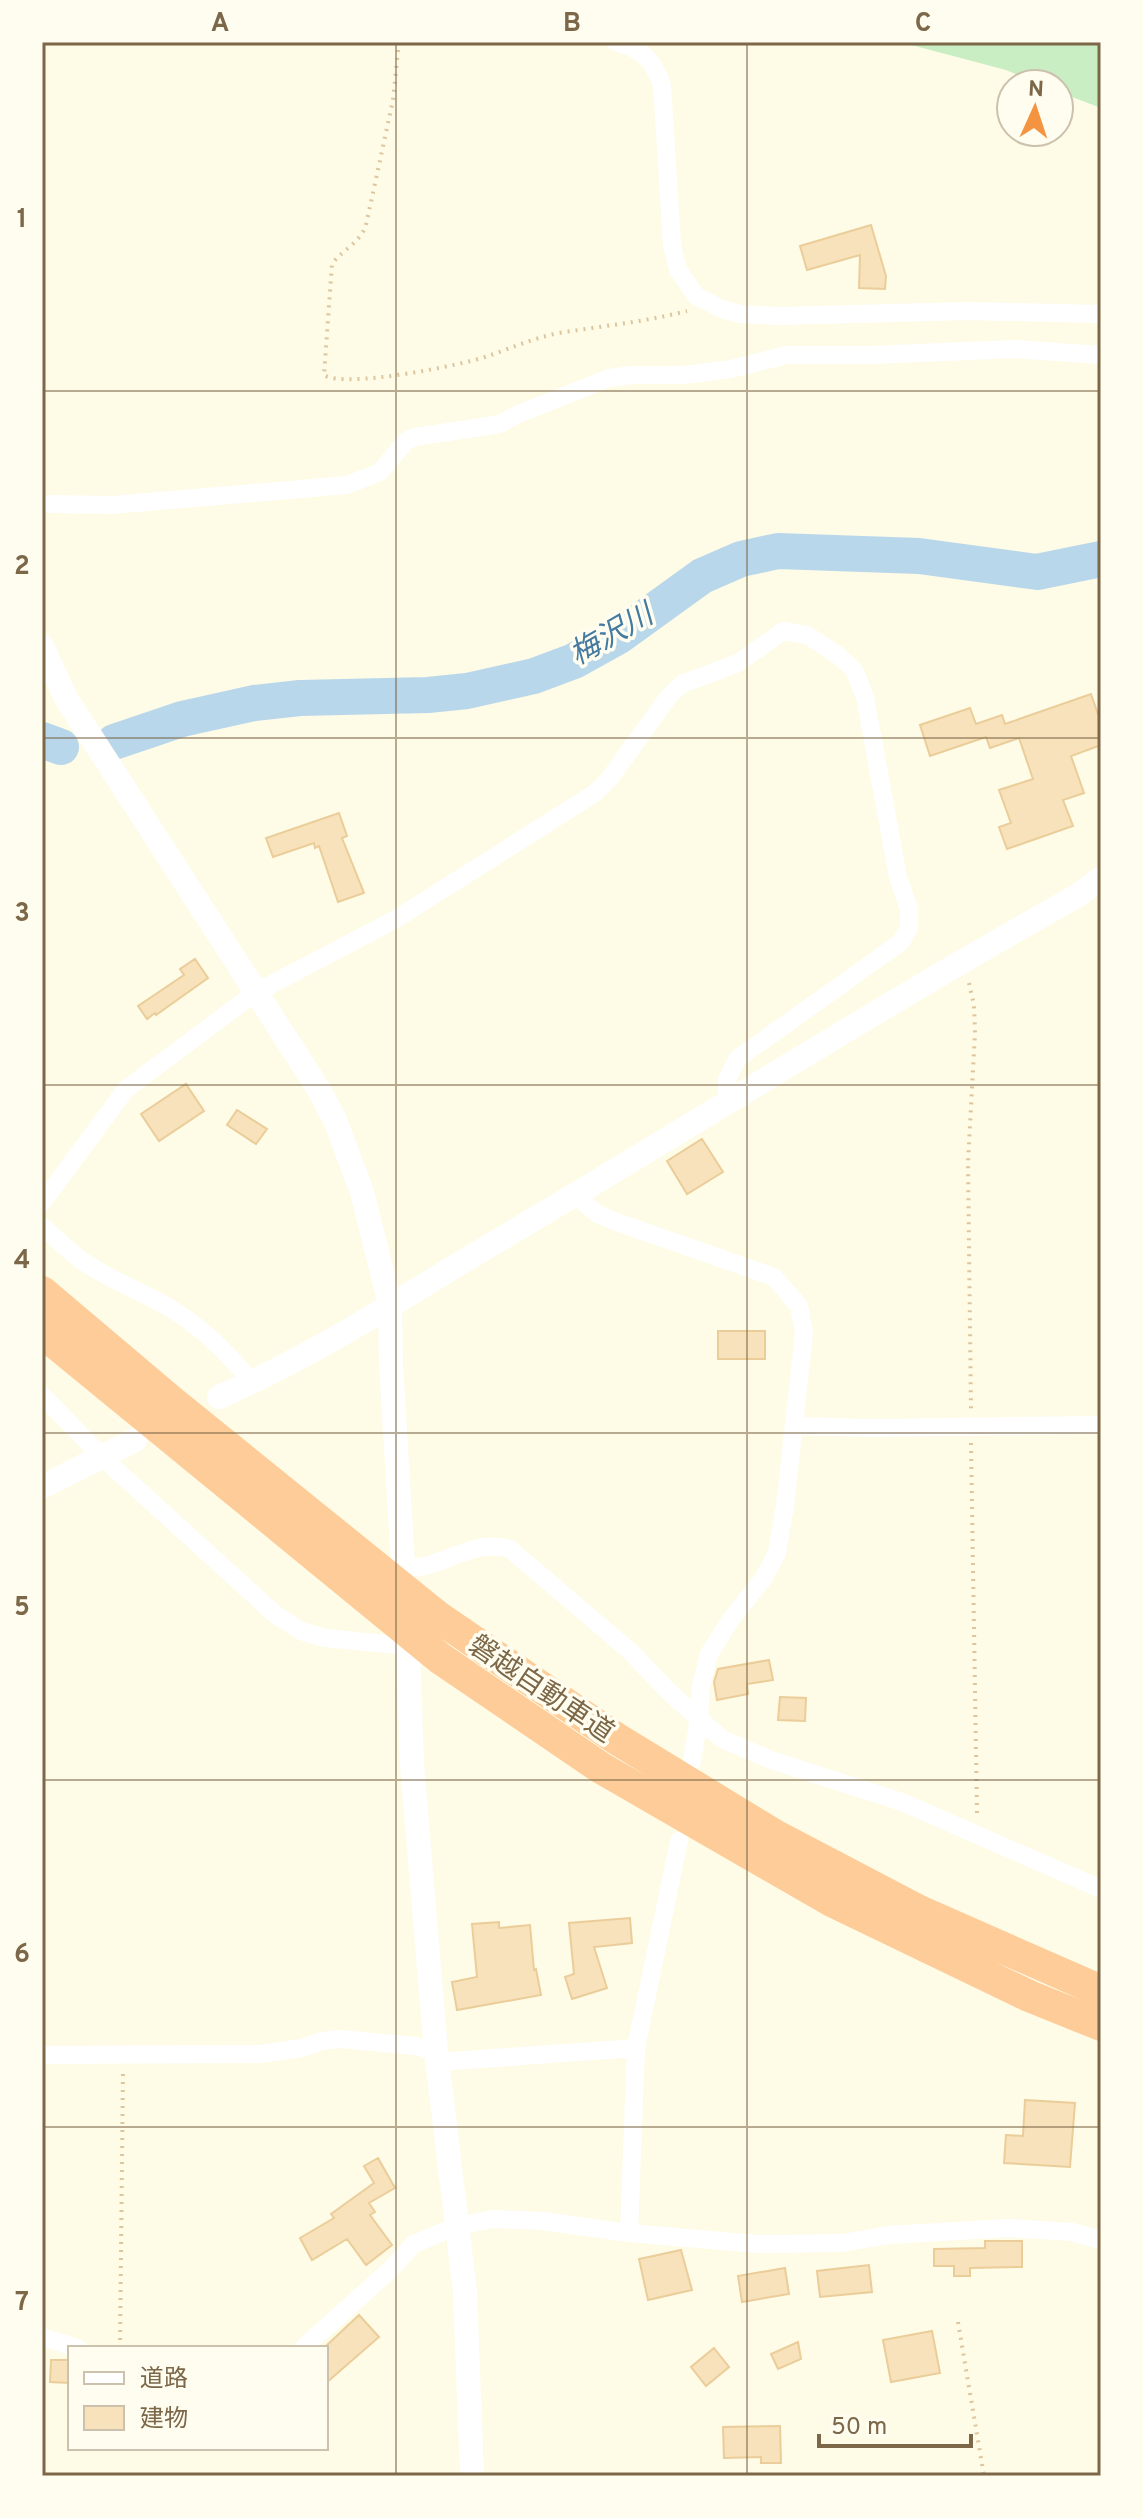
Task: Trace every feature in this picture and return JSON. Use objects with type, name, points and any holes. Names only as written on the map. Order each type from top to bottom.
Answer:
[{"type":"highway","name":"磐越自動車道","points":[[42,1292],[438,1617],[617,1739],[776,1836],[919,1911],[1101,1991]]},
{"type":"highway","name":"磐越自動車道","points":[[42,1332],[441,1659],[601,1768],[830,1900],[1029,1996],[1101,2025]]},
{"type":"street","points":[[616,42],[646,55],[653,63],[662,85],[672,245],[678,270],[696,296],[740,314],[779,316],[968,311],[1101,314]]},
{"type":"street","points":[[51,504],[112,505],[347,485],[380,472],[406,441],[415,437],[500,424],[599,382],[632,375],[684,375],[731,369],[787,355],[1014,349],[1101,355]]},
{"type":"street","points":[[42,1203],[126,1089],[255,993],[396,919],[595,793],[625,757],[660,705],[682,684],[738,663],[783,631],[807,635],[854,670],[865,697],[883,807],[911,921],[901,942],[737,1059],[727,1080],[727,1101]]},
{"type":"street","points":[[42,646],[66,698],[318,1088],[335,1120],[362,1192],[390,1304],[412,1764],[436,2056],[465,2292],[472,2476]]},
{"type":"street","points":[[219,1397],[252,1383],[350,1330],[727,1101],[1077,896],[1101,878]]},
{"type":"street","points":[[574,1195],[598,1214],[614,1221],[774,1277],[799,1306],[804,1333],[777,1553],[763,1579],[731,1619],[709,1654],[701,1686],[691,1766]]},
{"type":"street","points":[[42,1226],[82,1261],[174,1311],[208,1335],[252,1383]]},
{"type":"street","points":[[42,1395],[102,1457],[276,1615],[301,1631],[325,1638],[408,1646]]},
{"type":"street","points":[[794,1426],[1101,1425]]},
{"type":"street","points":[[42,1487],[135,1440]]},
{"type":"street","points":[[403,1569],[432,1564],[479,1546],[510,1549],[631,1652],[668,1691],[722,1739],[801,1770],[902,1802],[1101,1889]]},
{"type":"street","points":[[629,2233],[636,2048],[679,1841]]},
{"type":"street","points":[[42,2055],[260,2054],[340,2039],[416,2046],[436,2056],[636,2048]]},
{"type":"street","points":[[305,2346],[391,2269],[414,2244],[457,2226],[493,2219],[542,2221],[629,2233],[757,2244],[842,2243],[889,2235],[1008,2228],[1072,2232],[1101,2240]]},
{"type":"street","points":[[42,2337],[71,2346]]},
{"type":"path","points":[[399,42],[393,100],[366,225],[362,237],[341,252],[332,264],[324,375],[329,379],[359,379],[452,366],[488,356],[517,343],[557,333],[619,326],[675,314],[698,308],[707,302]]},
{"type":"path","points":[[963,962],[974,1005],[975,1033],[968,1162],[979,1807],[972,1832]]},
{"type":"path","points":[[120,2346],[123,2057]]},
{"type":"path","points":[[958,2322],[984,2476]]},
{"type":"green space","points":[[900,42],[1101,42],[1101,108],[1075,98],[1075,68],[998,68]]},
{"type":"building","points":[[871,225],[886,276],[885,289],[859,288],[860,255],[807,270],[800,246]]},
{"type":"building","points":[[1091,694],[1101,723],[1101,745],[1071,756],[1084,793],[1063,800],[1073,826],[1007,849],[999,827],[1011,823],[999,790],[1033,779],[1019,738],[990,748],[986,737],[930,756],[920,725],[970,708],[976,724],[1002,715],[1005,724]]},
{"type":"building","points":[[339,813],[347,836],[342,838],[364,893],[338,902],[319,846],[315,848],[314,843],[273,857],[266,838]]},
{"type":"building","points":[[195,959],[208,978],[147,1019],[138,1006],[184,975],[180,969]]},
{"type":"building","points":[[186,1084],[204,1111],[159,1141],[141,1114]]},
{"type":"building","points":[[237,1110],[267,1129],[256,1144],[227,1125]]},
{"type":"building","points":[[702,1139],[723,1172],[687,1194],[667,1161]]},
{"type":"building","points":[[718,1331],[765,1331],[765,1359],[718,1359]]},
{"type":"building","points":[[769,1660],[773,1680],[747,1684],[748,1694],[717,1700],[714,1682],[718,1669]]},
{"type":"building","points":[[780,1697],[806,1698],[805,1721],[778,1720]]},
{"type":"building","points":[[630,1918],[632,1943],[594,1947],[607,1988],[572,1999],[565,1977],[574,1974],[569,1923]]},
{"type":"building","points":[[499,1922],[499,1928],[530,1925],[534,1970],[541,1995],[457,2010],[452,1982],[477,1977],[472,1924]]},
{"type":"building","points":[[1025,2100],[1075,2103],[1070,2167],[1004,2163],[1006,2135],[1023,2136]]},
{"type":"building","points":[[378,2158],[395,2188],[369,2203],[375,2212],[370,2215],[392,2245],[366,2265],[347,2239],[312,2260],[300,2238],[334,2218],[331,2214],[374,2183],[364,2166]]},
{"type":"building","points":[[985,2241],[1022,2241],[1022,2267],[970,2268],[970,2276],[954,2276],[954,2266],[934,2266],[934,2249],[985,2248]]},
{"type":"building","points":[[681,2250],[692,2290],[648,2300],[639,2259]]},
{"type":"building","points":[[869,2265],[872,2292],[820,2297],[817,2271]]},
{"type":"building","points":[[785,2268],[789,2294],[742,2302],[738,2276]]},
{"type":"building","points":[[359,2315],[379,2337],[328,2381],[326,2346]]},
{"type":"building","points":[[932,2331],[940,2373],[891,2382],[883,2340]]},
{"type":"building","points":[[798,2342],[801,2359],[778,2369],[771,2354]]},
{"type":"building","points":[[714,2348],[729,2367],[706,2386],[691,2367]]},
{"type":"building","points":[[51,2360],[68,2360],[68,2383],[50,2382]]},
{"type":"building","points":[[780,2426],[781,2463],[761,2463],[761,2457],[724,2458],[723,2427]]},
{"type":"waterway","name":"梅沢川","points":[[114,742],[182,719],[254,703],[300,698],[428,695],[467,691],[534,676],[574,661],[619,636],[702,576],[741,559],[778,551],[919,556],[1037,572],[1101,559]]},
{"type":"waterway","name":"梅沢川","points":[[42,740],[61,747]]}]
